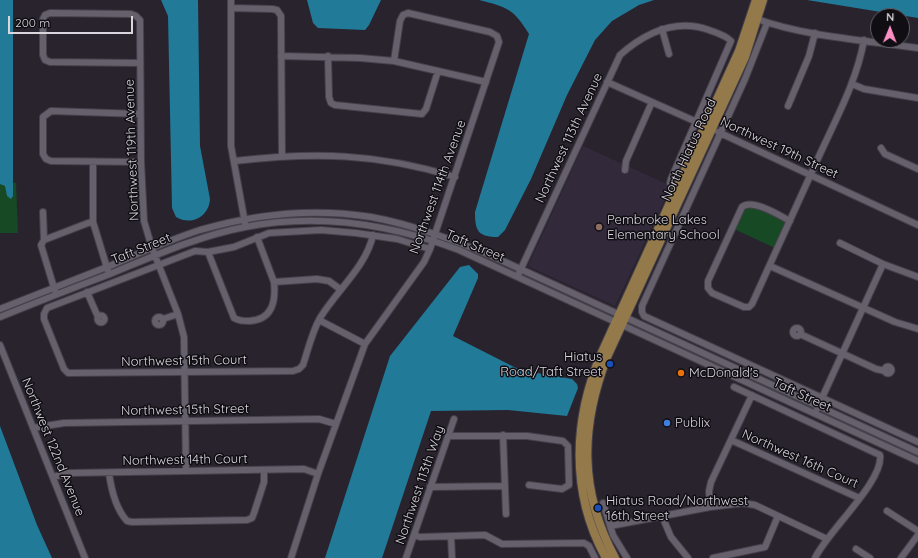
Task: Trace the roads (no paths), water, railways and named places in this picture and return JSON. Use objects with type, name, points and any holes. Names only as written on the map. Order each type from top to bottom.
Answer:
[{"type":"main road","name":"North Hiatus Road","points":[[755,19],[756,0]]},
{"type":"main road","name":"North Hiatus Road","points":[[643,271],[677,189],[745,56],[755,19],[763,0]]},
{"type":"main road","name":"North Hiatus Road","points":[[606,558],[593,531],[582,490],[583,455],[597,382],[621,320],[709,127]]},
{"type":"main road","name":"North Hiatus Road","points":[[583,455],[594,509],[601,529],[615,558]]},
{"type":"street","points":[[231,0],[231,146],[246,227]]},
{"type":"street","points":[[231,8],[272,9],[277,10],[280,16],[282,155]]},
{"type":"street","name":"Northwest 119th Avenue","points":[[140,63],[50,62],[45,60],[43,56],[42,19],[45,15],[50,13],[131,14],[140,20],[140,63],[140,114],[144,221],[152,248],[178,314],[184,337],[186,471]]},
{"type":"street","name":"Northwest 114th Avenue","points":[[291,558],[318,474],[365,344],[424,262],[430,250],[499,42],[497,36],[490,32],[453,22],[408,13],[403,15],[400,21],[394,61]]},
{"type":"street","points":[[755,19],[815,33],[918,48]]},
{"type":"street","points":[[721,133],[760,46],[767,23]]},
{"type":"street","name":"Northwest 113th Avenue","points":[[518,276],[620,55],[650,33],[662,29],[687,25],[700,27],[726,36],[731,41],[697,122]]},
{"type":"street","points":[[662,29],[669,54]]},
{"type":"street","points":[[788,106],[809,56],[815,33]]},
{"type":"street","points":[[790,221],[752,203],[742,206],[708,281],[708,288],[712,293],[744,307],[749,307],[770,266],[852,84],[864,40]]},
{"type":"street","points":[[281,56],[328,56],[394,61],[486,82]]},
{"type":"street","points":[[328,56],[329,97],[330,103],[335,106],[422,114],[426,109],[438,71]]},
{"type":"street","name":"Northwest 19th Street","points":[[607,82],[709,127],[918,225]]},
{"type":"street","points":[[852,84],[864,89],[918,98]]},
{"type":"street","points":[[625,170],[626,161],[652,102]]},
{"type":"street","points":[[140,114],[51,111],[43,117],[43,154],[46,159],[51,161],[92,163],[141,162]]},
{"type":"street","points":[[677,189],[670,183],[671,179],[697,122]]},
{"type":"street","name":"Taft Street","points":[[721,133],[642,306],[644,316],[916,441]]},
{"type":"street","points":[[881,148],[885,154],[918,169]]},
{"type":"street","points":[[234,161],[282,155],[320,154],[375,159],[455,177]]},
{"type":"street","points":[[92,163],[94,222],[109,274]]},
{"type":"street","points":[[43,212],[42,242],[57,294]]},
{"type":"street","name":"Taft Street","points":[[0,309],[152,248],[200,231],[244,219],[297,214],[340,214],[370,217],[436,233],[551,283],[681,352],[918,461]]},
{"type":"street","points":[[340,214],[340,222]]},
{"type":"street","name":"Taft Street","points":[[0,317],[155,255],[202,238],[246,227],[298,221],[340,222],[404,232],[434,240],[548,290],[684,345],[918,452]]},
{"type":"street","points":[[42,242],[88,223],[94,222]]},
{"type":"street","points":[[98,317],[88,292],[195,251],[208,252],[234,247],[269,233],[321,230],[373,235],[397,239],[430,250]]},
{"type":"street","points":[[365,344],[319,320],[340,289],[365,257],[370,247],[373,235]]},
{"type":"street","points":[[208,252],[234,318],[240,322],[260,321],[266,317],[275,297],[274,282],[257,237]]},
{"type":"street","points":[[840,243],[883,264],[918,277]]},
{"type":"street","points":[[812,422],[821,398],[883,264]]},
{"type":"street","points":[[770,266],[894,322],[918,329]]},
{"type":"street","points":[[274,282],[317,279],[329,281],[340,289]]},
{"type":"street","points":[[548,290],[551,283]]},
{"type":"street","name":"Northwest 15th Court","points":[[88,292],[47,308],[44,314],[64,369],[68,373],[293,371],[299,369],[303,365],[319,320]]},
{"type":"street","points":[[163,319],[178,314]]},
{"type":"street","points":[[800,334],[876,369],[885,371]]},
{"type":"street","name":"Northwest 122nd Avenue","points":[[0,345],[84,558]]},
{"type":"street","points":[[681,352],[684,345]]},
{"type":"street","points":[[721,370],[725,364]]},
{"type":"street","points":[[734,387],[812,422],[880,455],[880,467],[859,498],[827,539],[815,558]]},
{"type":"street","points":[[710,507],[708,491],[711,482],[752,395]]},
{"type":"street","name":"Northwest 15th Street","points":[[33,428],[64,423],[320,419],[336,424]]},
{"type":"street","name":"Northwest 113th Way","points":[[406,558],[454,419]]},
{"type":"street","points":[[916,441],[918,434]]},
{"type":"street","points":[[503,435],[506,514]]},
{"type":"street","points":[[448,436],[527,436],[563,441],[568,446],[569,456],[570,480],[567,487],[562,489],[529,485]]},
{"type":"street","name":"Northwest 16th Court","points":[[731,440],[859,498]]},
{"type":"street","points":[[569,456],[583,455]]},
{"type":"street","name":"Northwest 14th Court","points":[[53,477],[69,473],[304,469],[318,474]]},
{"type":"street","points":[[109,473],[111,485],[123,516],[127,521],[240,520],[252,518],[264,482],[264,470]]},
{"type":"street","points":[[430,487],[505,486]]},
{"type":"street","points":[[603,503],[610,526],[627,558]]},
{"type":"street","points":[[610,526],[710,507],[742,503],[755,506],[827,539]]},
{"type":"street","points":[[887,511],[918,532]]},
{"type":"street","points":[[662,516],[671,537],[688,558]]},
{"type":"street","points":[[713,558],[765,547],[778,516]]},
{"type":"street","points":[[414,535],[420,537],[485,536],[502,544],[574,542],[588,544],[595,558]]},
{"type":"street","points":[[901,558],[918,535]]},
{"type":"street","points":[[451,536],[452,558]]},
{"type":"street","points":[[856,549],[870,558]]},
{"type":"water","points":[[0,0],[13,0],[13,196],[11,199],[7,196],[5,186],[0,184]]},
{"type":"water","points":[[161,0],[198,0],[200,146],[210,199],[209,205],[203,215],[188,221],[176,217],[172,208],[168,16]]},
{"type":"water","points":[[307,0],[381,0],[365,30],[318,28],[313,23]]},
{"type":"water","points":[[479,0],[654,0],[639,5],[612,21],[595,40],[567,95],[531,179],[505,230],[498,237],[486,236],[479,232],[476,224],[475,212],[529,34],[519,19],[509,10]]},
{"type":"water","points":[[807,0],[918,0],[918,18],[910,17],[910,8],[870,8],[870,10]]},
{"type":"water","points":[[469,265],[478,274],[478,278],[453,336],[520,370],[572,379],[577,384],[578,388],[567,416],[508,410],[431,411],[382,558],[325,558],[390,356],[460,267]]},
{"type":"water","points":[[0,426],[37,525],[52,558],[0,558]]},
{"type":"place","name":"Pembroke Lakes Elementary School","points":[[599,227]]},
{"type":"place","name":"Hiatus Road/Taft Street","points":[[610,364]]},
{"type":"place","name":"McDonald's","points":[[681,373]]},
{"type":"place","name":"Publix","points":[[667,423]]},
{"type":"place","name":"Hiatus Road/Northwest 16th Street","points":[[598,508]]}]
